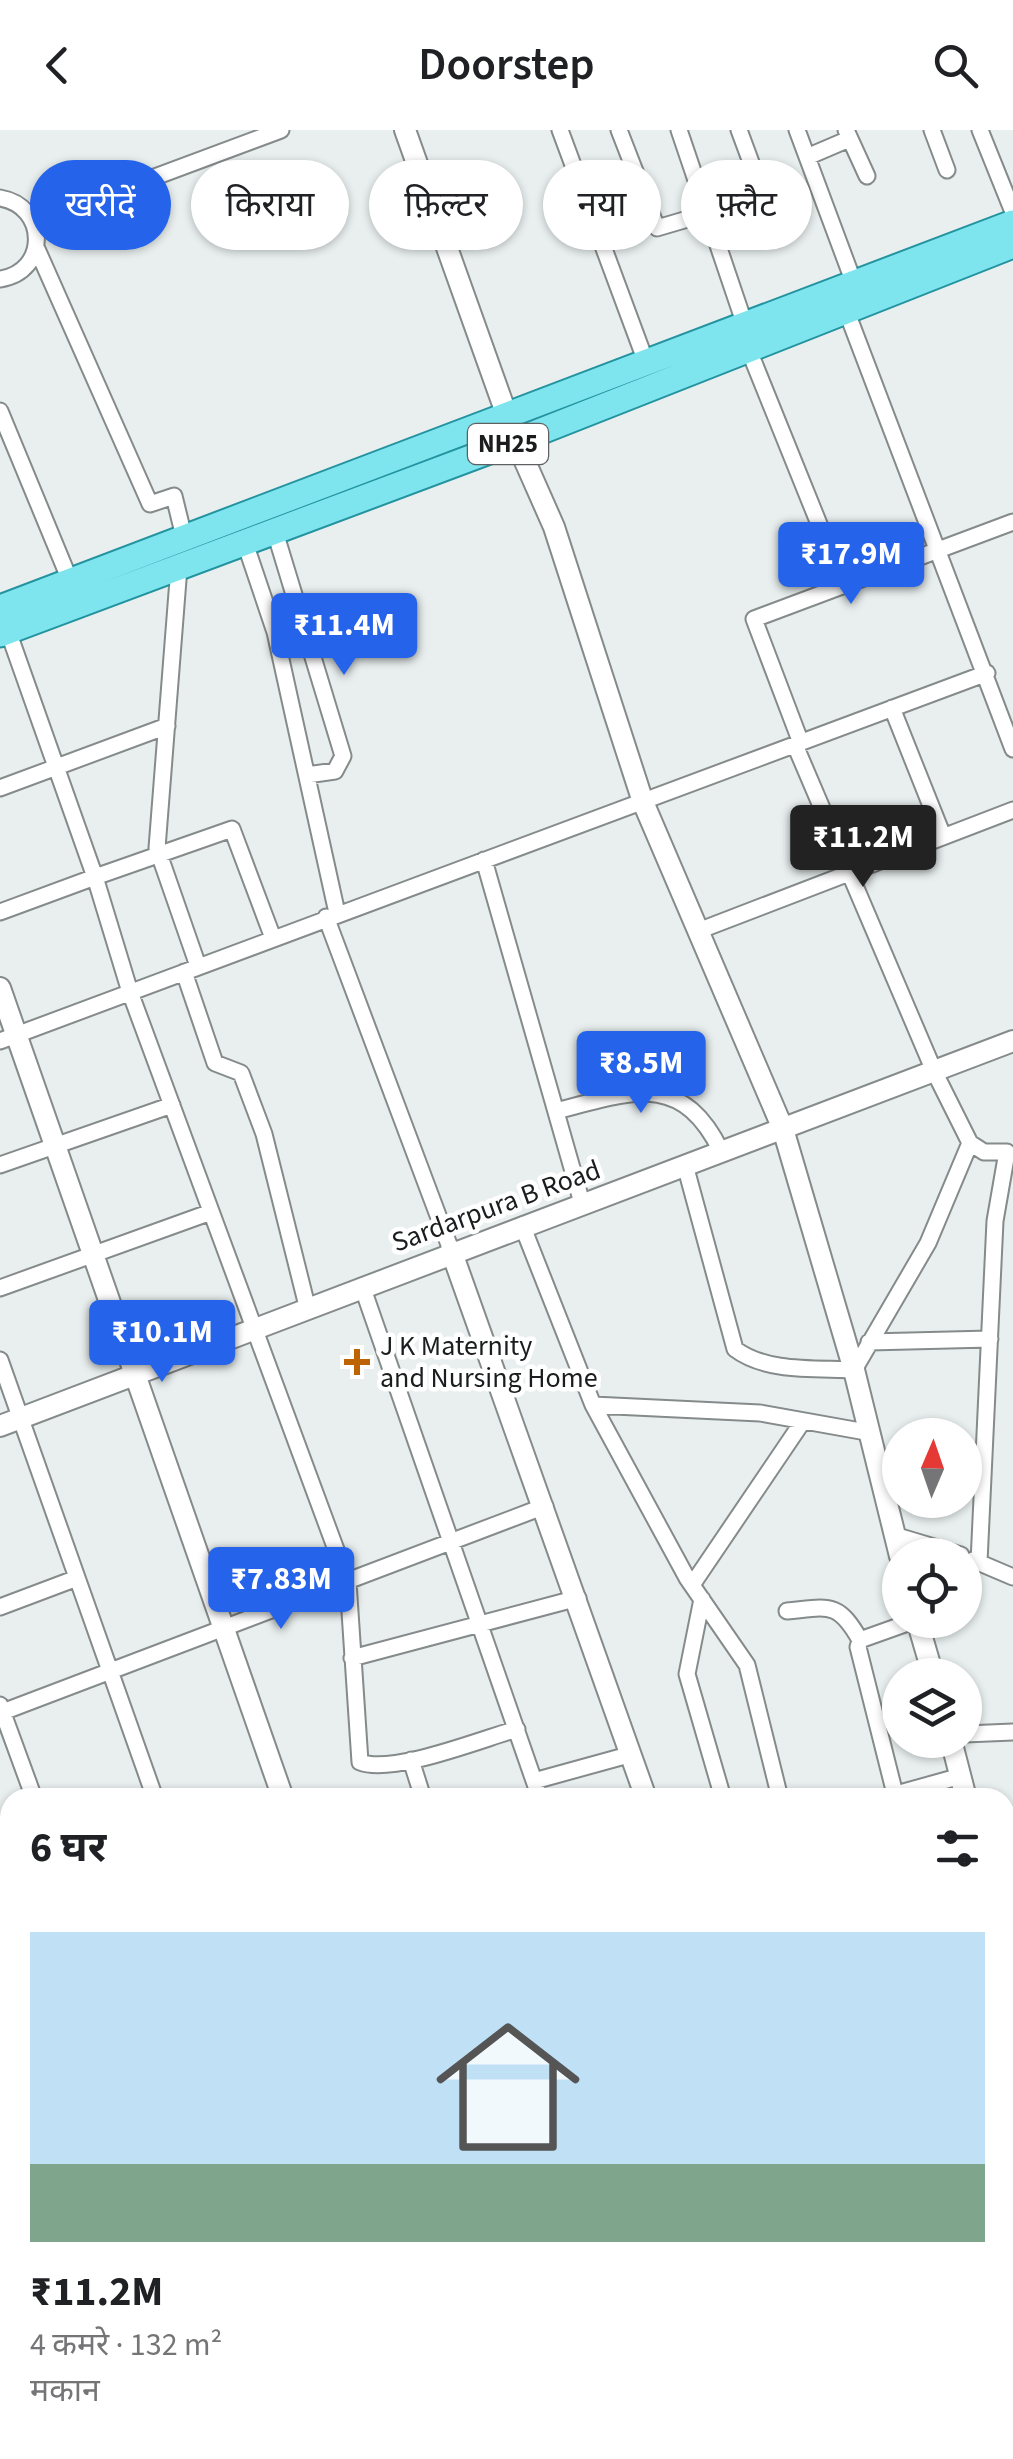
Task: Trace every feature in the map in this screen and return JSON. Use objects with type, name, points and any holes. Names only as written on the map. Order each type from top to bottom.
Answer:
[{"type":"main road","name":"NH25","points":[[3,624],[179,568],[276,532],[512,430],[746,337],[854,283],[1013,223]]},
{"type":"main road","name":"NH25","points":[[3,624],[70,583],[512,430],[646,362],[846,310],[1013,245]]},
{"type":"street","points":[[171,171],[281,130]]},
{"type":"street","points":[[405,130],[512,430],[554,528],[643,802],[782,1128],[854,1370],[895,1538]]},
{"type":"street","points":[[560,130],[646,362]]},
{"type":"street","points":[[619,130],[657,228],[681,221]]},
{"type":"street","points":[[678,130],[689,160]]},
{"type":"street","points":[[739,130],[750,160]]},
{"type":"street","points":[[797,130],[854,283]]},
{"type":"street","points":[[932,130],[947,170]]},
{"type":"street","points":[[980,130],[1013,212]]},
{"type":"street","points":[[806,157],[848,135],[867,176]]},
{"type":"street","points":[[0,198],[19,204],[30,217]]},
{"type":"street","points":[[0,280],[18,274],[36,250]]},
{"type":"street","points":[[38,250],[150,504],[174,496],[185,541]]},
{"type":"street","points":[[719,250],[746,337],[844,586]]},
{"type":"street","points":[[846,310],[1013,749]]},
{"type":"street","points":[[0,411],[70,583]]},
{"type":"street","points":[[970,1538],[990,1339],[994,1221],[1010,1154],[984,1152],[970,1143],[934,1070],[798,744],[754,618],[1013,522]]},
{"type":"street","points":[[276,532],[344,756],[336,771],[307,776]]},
{"type":"street","points":[[245,543],[274,632],[307,776],[332,916],[643,1788]]},
{"type":"street","points":[[179,568],[159,852],[214,1063],[241,1074],[256,1110],[307,1306]]},
{"type":"street","points":[[3,624],[95,876],[130,992],[348,1582],[358,1759],[371,1765],[411,1760],[517,1729]]},
{"type":"street","points":[[8,1038],[987,673]]},
{"type":"street","points":[[892,708],[944,836]]},
{"type":"street","points":[[0,788],[167,726]]},
{"type":"street","points":[[698,931],[1013,810]]},
{"type":"street","points":[[0,912],[232,828],[273,938]]},
{"type":"street","points":[[484,860],[582,1203]]},
{"type":"street","points":[[0,988],[8,1038],[54,1144],[279,1788]]},
{"type":"street","name":"Sardarpura B Road","points":[[10,1422],[451,1250],[1013,1040]]},
{"type":"street","points":[[556,1111],[635,1093],[676,1099],[705,1119],[721,1151]]},
{"type":"street","points":[[0,1164],[172,1105]]},
{"type":"street","points":[[854,1370],[928,1243],[970,1143]]},
{"type":"street","points":[[684,1165],[736,1349],[755,1362],[854,1370]]},
{"type":"street","points":[[0,1288],[211,1212]]},
{"type":"street","points":[[522,1225],[593,1405],[692,1585],[748,1665],[778,1788]]},
{"type":"street","points":[[362,1286],[454,1541],[536,1788]]},
{"type":"street","points":[[869,1342],[990,1339]]},
{"type":"street","points":[[0,1360],[10,1422],[77,1578],[151,1788]]},
{"type":"street","points":[[593,1405],[760,1412],[866,1432]]},
{"type":"street","points":[[692,1585],[804,1421]]},
{"type":"street","points":[[30,1788],[1,1710],[223,1630],[545,1506]]},
{"type":"street","points":[[894,1535],[904,1538]]},
{"type":"street","points":[[982,1564],[1013,1577]]},
{"type":"street","points":[[0,1607],[77,1578]]},
{"type":"street","points":[[352,1658],[578,1598]]},
{"type":"street","points":[[702,1600],[687,1674],[720,1788]]},
{"type":"street","points":[[788,1611],[844,1612],[860,1640],[859,1659],[890,1788]]},
{"type":"street","points":[[860,1640],[882,1632]]},
{"type":"street","points":[[982,1733],[1013,1732]]},
{"type":"street","points":[[534,1781],[632,1754]]},
{"type":"street","points":[[956,1758],[963,1788]]},
{"type":"street","points":[[411,1760],[420,1788]]},
{"type":"street","points":[[921,1788],[960,1776]]},
{"type":"place","name":"J K Maternity and Nursing Home","points":[[357,1362]]}]
